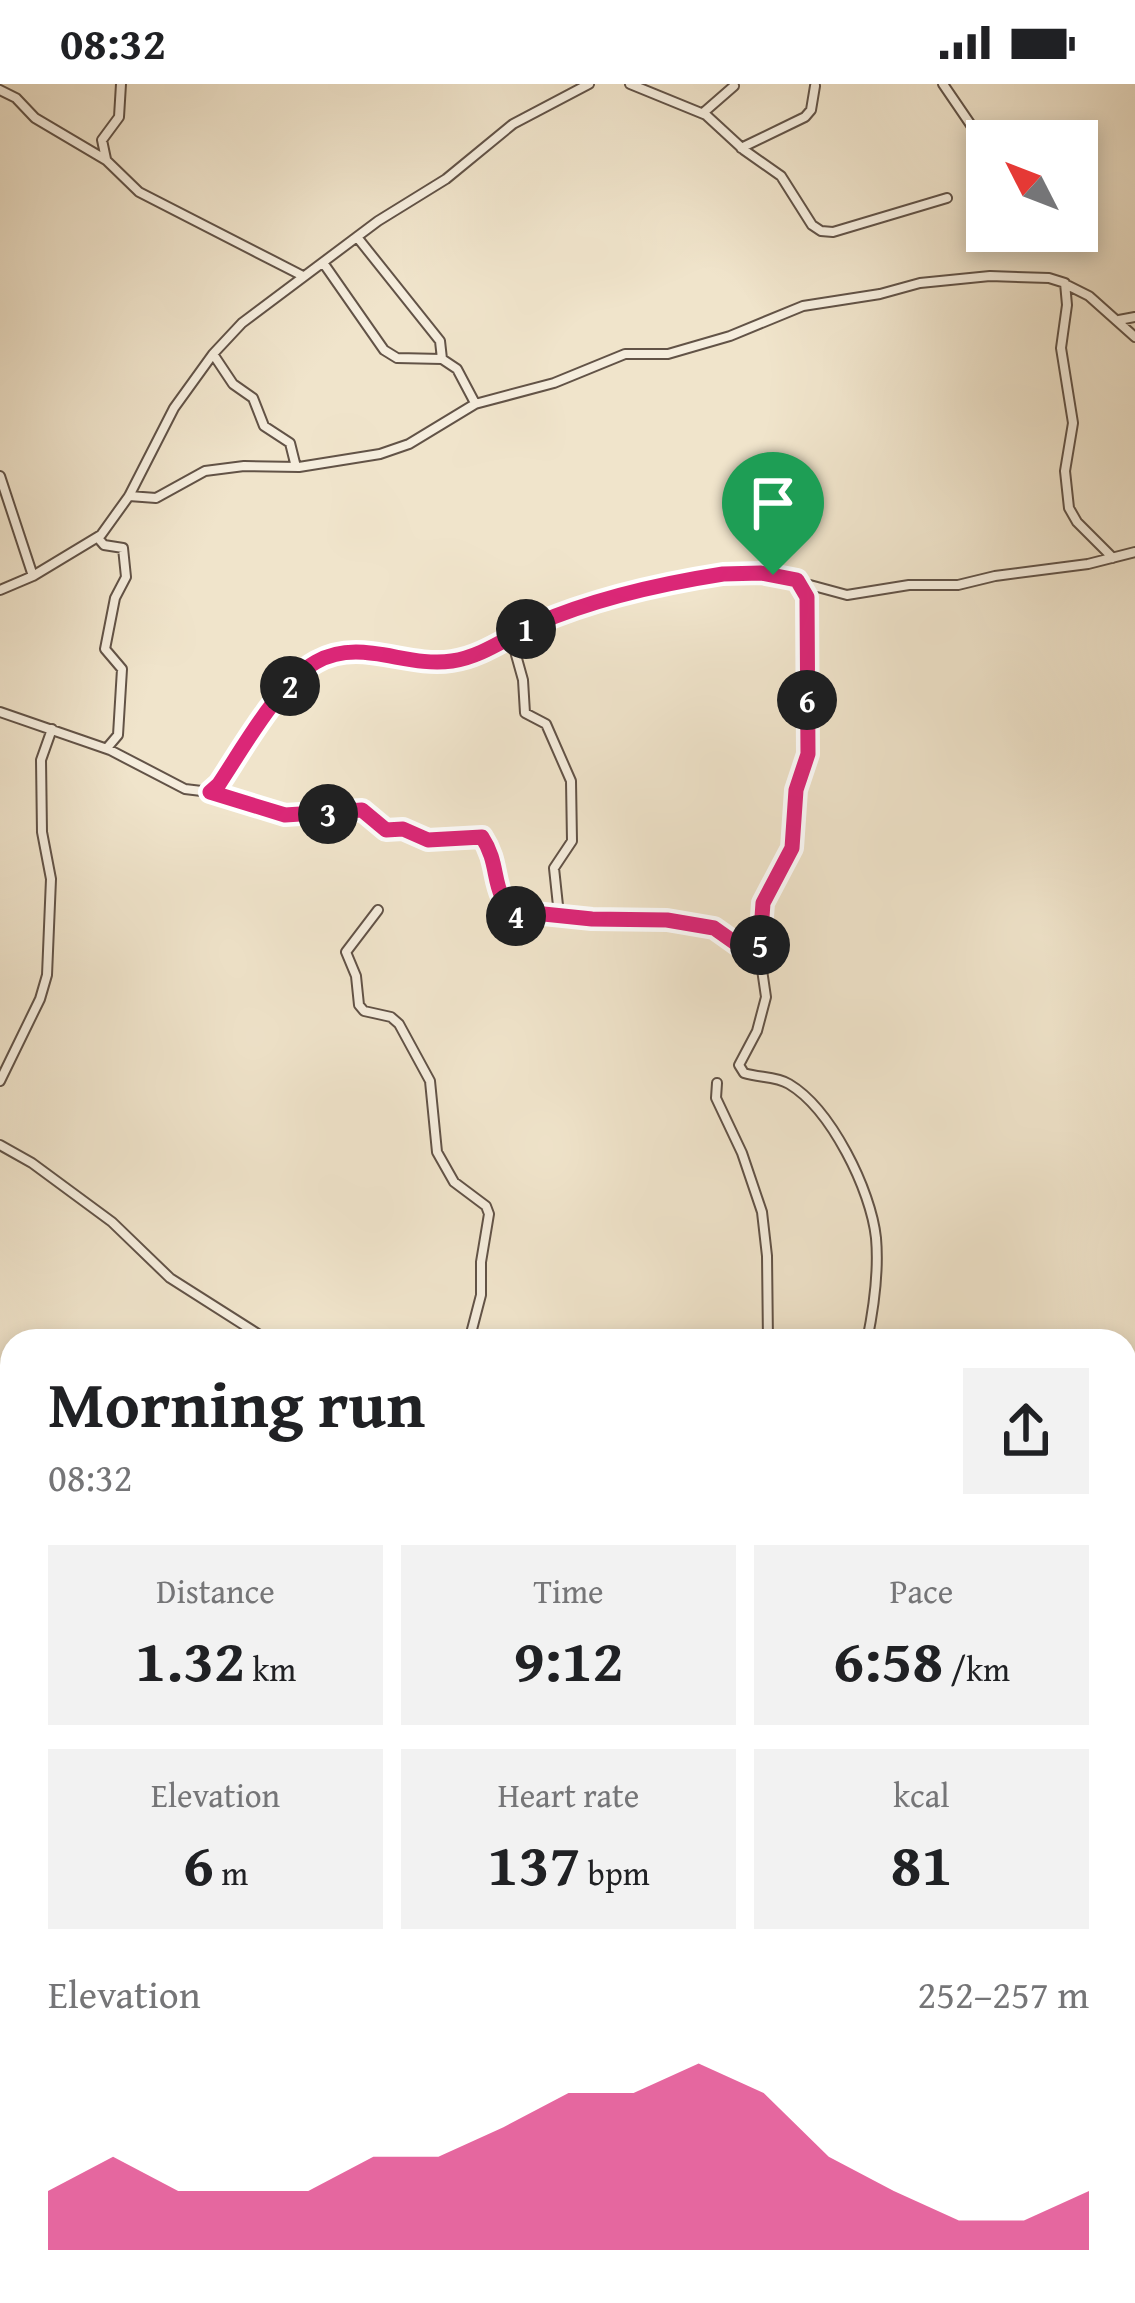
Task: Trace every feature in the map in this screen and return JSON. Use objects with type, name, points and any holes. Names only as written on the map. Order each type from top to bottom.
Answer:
[{"type":"street","points":[[106,160],[102,140],[119,117],[121,84]]},
{"type":"street","points":[[0,590],[98,538],[129,496],[174,408],[213,354],[255,312],[425,194],[521,118],[589,84]]},
{"type":"street","points":[[630,84],[703,113],[781,176],[812,225],[821,231],[833,232],[947,199]]},
{"type":"street","points":[[943,84],[968,120]]},
{"type":"street","points":[[703,113],[734,86]]},
{"type":"street","points":[[741,148],[805,117],[811,110],[814,86]]},
{"type":"street","points":[[0,90],[16,98],[35,118],[106,160],[139,192],[304,277]]},
{"type":"street","points":[[357,237],[440,341],[442,359]]},
{"type":"street","points":[[324,264],[384,350],[397,358],[442,359],[458,369],[475,404]]},
{"type":"street","points":[[129,496],[156,498],[205,471],[296,467],[380,454],[409,444],[475,404],[554,383],[625,354],[668,354],[730,336],[803,305],[920,283],[990,276],[1049,278],[1089,296],[1135,337]]},
{"type":"street","points":[[1065,283],[1061,348],[1073,423],[1065,471],[1069,508],[1117,557]]},
{"type":"street","points":[[1117,320],[1135,317]]},
{"type":"street","points":[[213,354],[233,384],[253,398],[264,426],[290,443],[296,467]]},
{"type":"street","points":[[0,476],[33,576]]},
{"type":"street","points":[[98,538],[123,548],[127,571],[115,598],[105,649],[122,669],[118,735],[106,749]]},
{"type":"street","points":[[210,792],[296,677],[315,663],[353,650],[446,662],[464,659],[537,624],[646,587],[748,573],[797,580],[848,595],[909,585],[949,586],[1135,556]]},
{"type":"street","points":[[797,580],[807,597],[808,754],[796,790],[792,848],[763,903],[760,945],[766,997],[757,1031],[739,1065],[744,1073],[783,1080],[806,1096],[833,1131],[861,1186],[876,1234],[875,1302],[869,1329]]},
{"type":"street","points":[[511,637],[522,674],[525,713],[546,724],[571,781],[572,842],[554,868],[559,915]]},
{"type":"street","points":[[0,712],[106,749],[185,789],[285,815],[362,810],[386,830],[403,829],[419,838],[482,837],[492,856],[499,897],[521,920],[534,913],[667,920],[714,928],[738,945],[760,945]]},
{"type":"street","points":[[0,1081],[47,975],[51,879],[43,840],[41,760],[52,729]]},
{"type":"street","points":[[378,910],[346,952],[358,981],[358,1005],[400,1024],[430,1082],[437,1152],[454,1182],[486,1206],[489,1214],[473,1329]]},
{"type":"street","points":[[0,1049],[10,1058]]},
{"type":"street","points":[[717,1083],[716,1099],[742,1153],[762,1212],[768,1329]]},
{"type":"street","points":[[0,1145],[112,1222],[170,1278],[250,1329]]},
{"type":"route","points":[[723,574],[773,575],[797,580],[807,597],[808,754],[796,790],[792,848],[763,903],[760,945],[734,944],[714,928],[667,920],[534,913],[521,920],[499,897],[492,856],[482,837],[428,840],[399,828],[382,829],[362,810],[285,815],[210,792],[296,677],[338,652],[432,662],[464,659],[537,624],[646,587],[723,574]]}]
